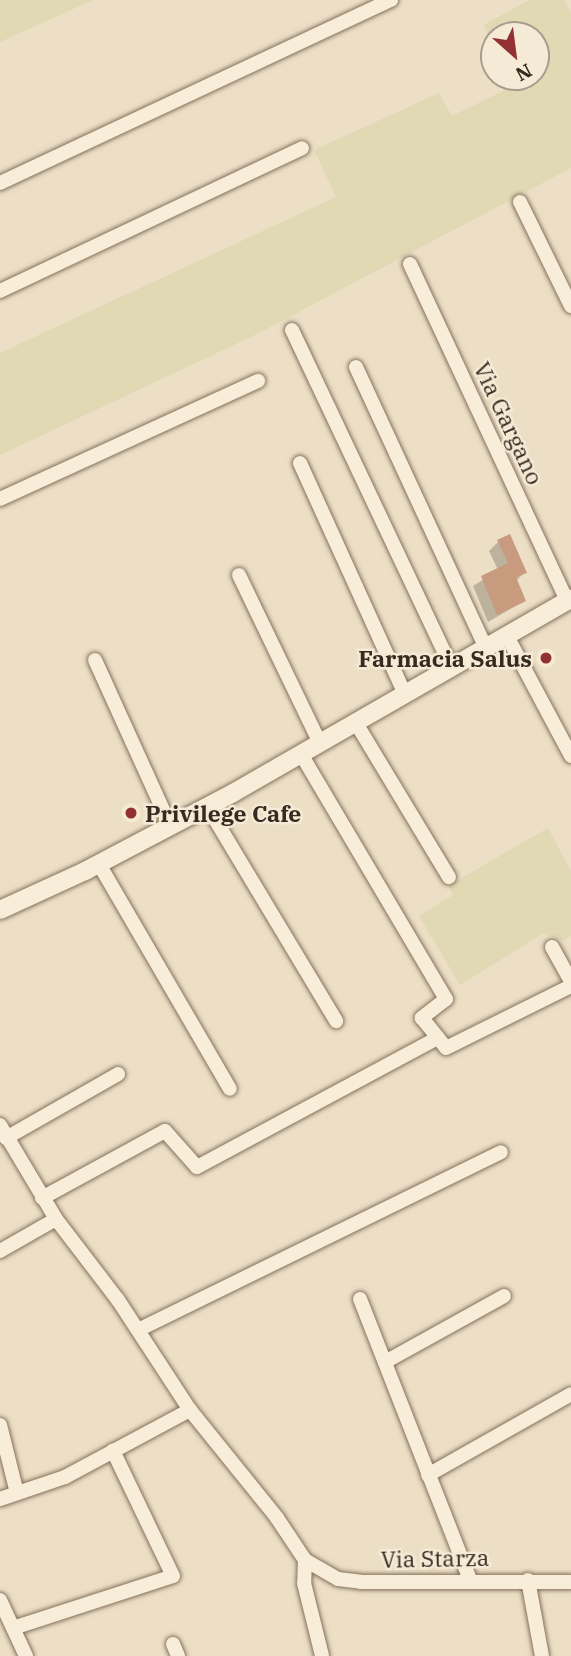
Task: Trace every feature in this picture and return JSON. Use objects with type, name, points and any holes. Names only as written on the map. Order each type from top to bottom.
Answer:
[{"type":"street","points":[[0,183],[391,0]]},
{"type":"street","points":[[0,291],[302,148]]},
{"type":"street","points":[[520,202],[571,306]]},
{"type":"street","name":"Via Gargano","points":[[411,264],[569,600]]},
{"type":"street","points":[[292,330],[452,668]]},
{"type":"street","points":[[356,367],[486,648]]},
{"type":"street","points":[[0,499],[258,381]]},
{"type":"street","points":[[300,463],[405,695]]},
{"type":"street","points":[[239,575],[320,743]]},
{"type":"street","points":[[0,910],[99,864],[207,806],[569,600]]},
{"type":"street","points":[[507,636],[571,755]]},
{"type":"street","points":[[95,660],[170,825]]},
{"type":"street","points":[[356,723],[449,877]]},
{"type":"street","points":[[300,754],[446,999],[422,1018],[446,1048],[571,983],[552,947]]},
{"type":"street","points":[[207,806],[336,1021]]},
{"type":"street","points":[[99,864],[230,1089]]},
{"type":"street","points":[[42,1198],[165,1131],[197,1167],[438,1038]]},
{"type":"street","points":[[118,1074],[3,1131],[56,1219],[138,1330],[190,1410],[278,1518],[305,1560],[304,1583],[322,1656]]},
{"type":"street","points":[[138,1330],[501,1152]]},
{"type":"street","points":[[0,1251],[56,1219]]},
{"type":"street","points":[[385,1362],[504,1296]]},
{"type":"street","points":[[360,1299],[470,1580]]},
{"type":"street","points":[[428,1475],[571,1394]]},
{"type":"street","points":[[0,1499],[65,1477],[190,1410]]},
{"type":"street","points":[[0,1425],[18,1493]]},
{"type":"street","points":[[13,1628],[173,1576],[113,1451]]},
{"type":"street","name":"Via Starza","points":[[305,1560],[338,1579],[361,1582],[571,1582]]},
{"type":"street","points":[[528,1580],[542,1656]]},
{"type":"street","points":[[0,1600],[26,1656]]},
{"type":"shaded area","points":[[0,0],[93,0],[0,42]]},
{"type":"shaded area","points":[[529,0],[564,0],[571,13],[571,168],[251,337],[0,455],[0,353],[336,197],[314,150],[439,93],[452,116],[503,91],[550,91],[550,21],[491,21]]},
{"type":"shaded area","points":[[548,828],[571,871],[571,936],[563,941],[544,933],[460,985],[419,916],[453,895],[448,886]]},
{"type":"building","points":[[510,534],[527,573],[516,577],[526,601],[497,615],[481,576],[508,563],[497,540]]},
{"type":"place","name":"Farmacia Salus","points":[[546,658]]},
{"type":"place","name":"Privilege Cafe","points":[[131,813]]}]
